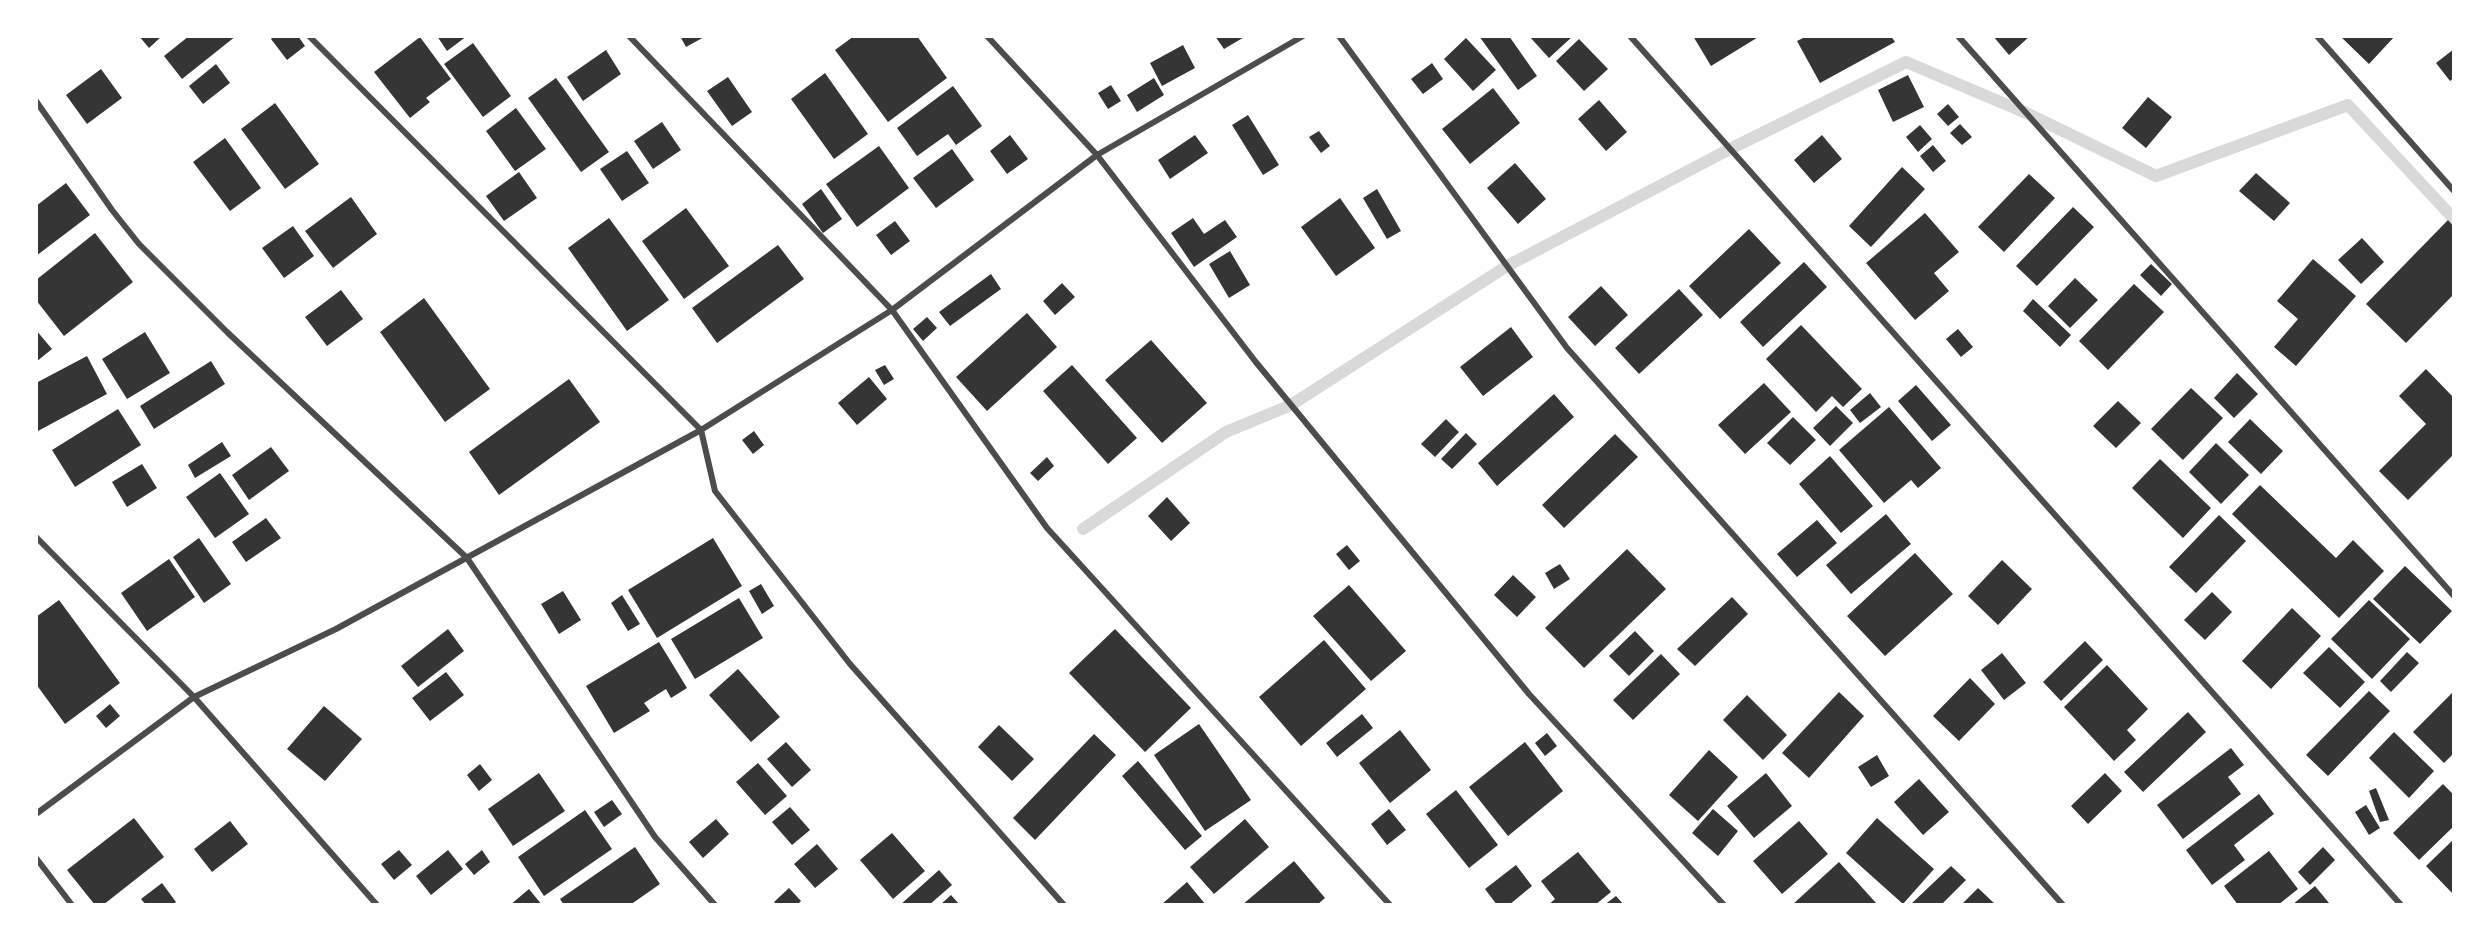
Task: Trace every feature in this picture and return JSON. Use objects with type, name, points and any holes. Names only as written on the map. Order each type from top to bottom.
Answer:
[{"type":"street","points":[[309,36],[700,430],[715,491],[850,664],[1064,905]]},
{"type":"street","points":[[629,36],[892,310],[1047,528],[1390,905]]},
{"type":"street","points":[[987,36],[1097,155],[1255,361],[1529,694],[1724,905]]},
{"type":"street","points":[[36,813],[194,697],[336,629],[700,430],[892,310],[1097,155],[1303,36]]},
{"type":"street","points":[[1339,36],[1567,348],[2062,905]]},
{"type":"street","points":[[1630,36],[2401,905]]},
{"type":"street","points":[[1958,36],[2454,596]]},
{"type":"street","points":[[2317,36],[2454,191]]},
{"type":"street","points":[[36,100],[112,210],[140,244],[227,332],[467,558],[655,837],[715,905]]},
{"type":"street","points":[[36,537],[194,697],[377,905]]},
{"type":"street","points":[[36,858],[72,905]]},
{"type":"building","points":[[139,36],[162,36],[149,48]]},
{"type":"building","points":[[189,36],[236,36],[182,79],[164,56]]},
{"type":"building","points":[[274,36],[298,36],[305,46],[287,60],[271,39]]},
{"type":"building","points":[[437,36],[467,36],[447,51]]},
{"type":"building","points":[[680,36],[706,36],[686,47]]},
{"type":"building","points":[[854,36],[917,36],[947,78],[888,122],[835,50]]},
{"type":"building","points":[[1215,36],[1246,36],[1224,49]]},
{"type":"building","points":[[1479,36],[1509,36],[1537,76],[1518,90]]},
{"type":"building","points":[[1529,36],[1573,36],[1549,58]]},
{"type":"building","points":[[1693,36],[1760,36],[1711,66]]},
{"type":"building","points":[[1807,36],[1891,36],[1895,42],[1820,83],[1797,41]]},
{"type":"building","points":[[1993,36],[2030,36],[2009,55]]},
{"type":"building","points":[[2340,36],[2395,36],[2369,64]]},
{"type":"building","points":[[420,37],[451,79],[426,98],[430,102],[410,118],[374,72]]},
{"type":"building","points":[[1466,38],[1496,70],[1473,91],[1444,59]]},
{"type":"building","points":[[1579,39],[1608,69],[1584,91],[1556,61]]},
{"type":"building","points":[[473,43],[511,96],[483,117],[444,64]]},
{"type":"building","points":[[1183,45],[1195,68],[1162,86],[1150,63]]},
{"type":"building","points":[[2454,49],[2454,78],[2450,81],[2436,63]]},
{"type":"building","points":[[606,50],[621,74],[583,101],[567,77]]},
{"type":"building","points":[[1432,63],[1443,79],[1423,94],[1411,79]]},
{"type":"building","points":[[216,64],[230,83],[203,104],[189,86]]},
{"type":"building","points":[[101,69],[122,98],[87,124],[66,95]]},
{"type":"building","points":[[825,73],[868,134],[834,159],[791,99]]},
{"type":"building","points":[[1908,75],[1924,107],[1893,122],[1878,90]]},
{"type":"building","points":[[728,77],[752,112],[732,126],[707,91]]},
{"type":"building","points":[[556,78],[609,152],[581,172],[528,98]]},
{"type":"building","points":[[1154,78],[1164,95],[1137,112],[1127,95]]},
{"type":"building","points":[[1111,85],[1121,101],[1108,109],[1098,93]]},
{"type":"building","points":[[953,86],[982,126],[956,145],[948,134],[917,156],[897,128]]},
{"type":"building","points":[[1493,88],[1520,123],[1470,164],[1442,129]]},
{"type":"building","points":[[2148,97],[2172,117],[2146,148],[2122,128]]},
{"type":"building","points":[[1599,100],[1627,132],[1606,151],[1578,119]]},
{"type":"building","points":[[275,103],[319,164],[285,189],[241,129]]},
{"type":"building","points":[[1948,104],[1959,117],[1948,126],[1937,114]]},
{"type":"building","points":[[516,108],[546,149],[515,171],[486,131]]},
{"type":"building","points":[[1248,115],[1279,165],[1263,175],[1232,125]]},
{"type":"building","points":[[662,122],[681,150],[653,169],[634,141]]},
{"type":"building","points":[[1960,124],[1972,137],[1962,145],[1950,133]]},
{"type":"building","points":[[1920,125],[1932,139],[1918,152],[1906,137]]},
{"type":"building","points":[[1319,131],[1330,146],[1321,153],[1309,137]]},
{"type":"building","points":[[1010,135],[1028,159],[1007,174],[990,151]]},
{"type":"building","points":[[1195,135],[1208,153],[1170,179],[1158,160]]},
{"type":"building","points":[[1822,135],[1842,159],[1814,183],[1794,160]]},
{"type":"building","points":[[225,138],[261,188],[230,211],[193,162]]},
{"type":"building","points":[[1933,145],[1946,161],[1933,172],[1920,156]]},
{"type":"building","points":[[879,146],[909,188],[857,227],[826,184]]},
{"type":"building","points":[[952,149],[974,180],[936,208],[913,178]]},
{"type":"building","points":[[627,151],[649,183],[622,201],[600,169]]},
{"type":"building","points":[[1515,163],[1546,199],[1518,224],[1487,188]]},
{"type":"building","points":[[1902,167],[1925,189],[1871,247],[1849,226]]},
{"type":"building","points":[[519,172],[537,198],[504,221],[486,196]]},
{"type":"building","points":[[2256,173],[2290,203],[2274,221],[2239,191]]},
{"type":"building","points":[[2029,174],[2055,198],[2004,252],[1978,227]]},
{"type":"building","points":[[66,183],[90,215],[36,256],[36,206]]},
{"type":"building","points":[[821,189],[842,219],[823,233],[802,204]]},
{"type":"building","points":[[1377,189],[1401,231],[1387,239],[1363,198]]},
{"type":"building","points":[[351,197],[377,234],[333,268],[305,231]]},
{"type":"building","points":[[1340,198],[1375,248],[1336,276],[1301,227]]},
{"type":"building","points":[[2073,207],[2094,227],[2037,286],[2016,266]]},
{"type":"building","points":[[686,208],[729,266],[684,299],[642,241]]},
{"type":"building","points":[[1925,213],[1959,252],[1934,273],[1949,291],[1915,320],[1866,263]]},
{"type":"building","points":[[609,218],[669,300],[627,331],[568,248]]},
{"type":"building","points":[[1193,218],[1204,234],[1225,220],[1237,237],[1194,267],[1171,233]]},
{"type":"building","points":[[2448,220],[2454,227],[2454,294],[2406,343],[2366,304]]},
{"type":"building","points":[[895,221],[910,241],[891,255],[876,235]]},
{"type":"building","points":[[293,226],[314,256],[284,278],[262,248]]},
{"type":"building","points":[[1749,229],[1781,263],[1720,319],[1689,286]]},
{"type":"building","points":[[95,233],[133,282],[64,336],[36,300],[36,280]]},
{"type":"building","points":[[2362,238],[2384,262],[2361,284],[2338,260]]},
{"type":"building","points":[[778,245],[804,279],[717,343],[692,308]]},
{"type":"building","points":[[1230,251],[1250,285],[1229,298],[1209,264]]},
{"type":"building","points":[[2313,259],[2356,296],[2296,366],[2274,347],[2298,319],[2277,301]]},
{"type":"building","points":[[1804,262],[1827,287],[1763,347],[1740,322]]},
{"type":"building","points":[[2151,264],[2172,284],[2161,296],[2140,275]]},
{"type":"building","points":[[991,274],[1001,289],[950,326],[939,312]]},
{"type":"building","points":[[2075,278],[2098,300],[2070,328],[2048,306]]},
{"type":"building","points":[[1062,283],[1075,297],[1055,315],[1043,301]]},
{"type":"building","points":[[2134,284],[2164,312],[2108,370],[2079,341]]},
{"type":"building","points":[[1601,286],[1628,315],[1595,346],[1568,317]]},
{"type":"building","points":[[1679,289],[1703,315],[1639,374],[1615,348]]},
{"type":"building","points":[[341,290],[363,319],[327,346],[305,317]]},
{"type":"building","points":[[424,298],[490,389],[445,422],[380,332]]},
{"type":"building","points":[[2033,299],[2071,335],[2060,347],[2023,311]]},
{"type":"building","points":[[1027,313],[1057,347],[987,411],[956,377]]},
{"type":"building","points":[[927,317],[937,328],[923,341],[913,329]]},
{"type":"building","points":[[1801,325],[1862,389],[1843,407],[1832,396],[1816,412],[1766,359]]},
{"type":"building","points":[[1511,327],[1533,357],[1483,396],[1460,367]]},
{"type":"building","points":[[1958,329],[1973,347],[1961,357],[1946,339]]},
{"type":"building","points":[[36,330],[52,349],[36,362]]},
{"type":"building","points":[[145,332],[170,373],[127,399],[102,359]]},
{"type":"building","points":[[1151,340],[1207,403],[1162,443],[1105,380]]},
{"type":"building","points":[[87,356],[107,394],[36,432],[36,383]]},
{"type":"building","points":[[211,361],[225,384],[154,429],[140,406]]},
{"type":"building","points":[[885,365],[894,379],[884,385],[875,370]]},
{"type":"building","points":[[1072,365],[1137,438],[1108,464],[1043,391]]},
{"type":"building","points":[[2426,369],[2454,398],[2454,454],[2408,500],[2379,471],[2426,424],[2399,396]]},
{"type":"building","points":[[2237,373],[2258,394],[2234,418],[2214,398]]},
{"type":"building","points":[[869,377],[887,399],[857,425],[838,403]]},
{"type":"building","points":[[569,379],[600,422],[499,495],[469,452]]},
{"type":"building","points":[[1764,383],[1791,412],[1745,454],[1718,425]]},
{"type":"building","points":[[1916,385],[1951,425],[1932,441],[1898,401]]},
{"type":"building","points":[[2191,388],[2223,418],[2183,460],[2151,429]]},
{"type":"building","points":[[1870,393],[1881,407],[1860,423],[1850,410]]},
{"type":"building","points":[[1554,394],[1574,417],[1497,486],[1478,463]]},
{"type":"building","points":[[2118,401],[2141,423],[2116,448],[2093,426]]},
{"type":"building","points":[[1836,406],[1853,423],[1830,446],[1813,428]]},
{"type":"building","points":[[1889,407],[1941,468],[1918,488],[1911,480],[1884,503],[1839,450]]},
{"type":"building","points":[[118,409],[141,445],[75,487],[52,450]]},
{"type":"building","points":[[1793,417],[1816,440],[1790,465],[1767,443]]},
{"type":"building","points":[[1446,419],[1459,432],[1435,457],[1421,444]]},
{"type":"building","points":[[2250,419],[2283,451],[2261,474],[2228,442]]},
{"type":"building","points":[[754,431],[764,445],[753,454],[742,440]]},
{"type":"building","points":[[1466,433],[1477,444],[1452,469],[1441,459]]},
{"type":"building","points":[[1615,434],[1638,457],[1564,528],[1542,505]]},
{"type":"building","points":[[222,442],[231,456],[195,478],[188,465]]},
{"type":"building","points":[[2216,443],[2249,475],[2221,504],[2189,472]]},
{"type":"building","points":[[271,447],[289,471],[249,500],[232,475]]},
{"type":"building","points":[[1830,456],[1873,506],[1841,533],[1799,484]]},
{"type":"building","points":[[1047,457],[1054,466],[1038,481],[1030,473]]},
{"type":"building","points":[[2160,459],[2211,508],[2183,538],[2132,488]]},
{"type":"building","points":[[142,464],[157,488],[127,507],[112,482]]},
{"type":"building","points":[[220,473],[249,514],[215,538],[186,497]]},
{"type":"building","points":[[2260,485],[2336,558],[2353,540],[2384,571],[2339,618],[2232,514]]},
{"type":"building","points":[[1167,497],[1190,523],[1171,541],[1148,516]]},
{"type":"building","points":[[1886,514],[1911,544],[1851,594],[1826,565]]},
{"type":"building","points":[[2219,515],[2246,541],[2196,593],[2169,567]]},
{"type":"building","points":[[266,518],[281,538],[246,562],[232,542]]},
{"type":"building","points":[[1817,520],[1837,543],[1797,577],[1777,554]]},
{"type":"building","points":[[199,538],[231,584],[204,603],[173,557]]},
{"type":"building","points":[[713,538],[742,586],[657,638],[628,590]]},
{"type":"building","points":[[1347,545],[1360,561],[1349,570],[1336,554]]},
{"type":"building","points":[[1627,549],[1666,589],[1584,668],[1545,628]]},
{"type":"building","points":[[1915,553],[1953,594],[1885,656],[1847,616]]},
{"type":"building","points":[[169,559],[195,597],[147,631],[121,593]]},
{"type":"building","points":[[2002,560],[2032,589],[1998,625],[1968,596]]},
{"type":"building","points":[[1560,564],[1570,579],[1554,589],[1545,573]]},
{"type":"building","points":[[2405,566],[2452,611],[2420,644],[2373,599]]},
{"type":"building","points":[[1513,575],[1536,597],[1517,617],[1494,595]]},
{"type":"building","points":[[761,584],[774,606],[762,614],[749,591]]},
{"type":"building","points":[[1349,585],[1406,651],[1371,681],[1313,616]]},
{"type":"building","points":[[563,591],[581,620],[559,634],[541,604]]},
{"type":"building","points":[[2212,592],[2232,612],[2205,640],[2184,620]]},
{"type":"building","points":[[622,595],[640,624],[628,631],[611,603]]},
{"type":"building","points":[[1732,597],[1748,614],[1695,666],[1677,649]]},
{"type":"building","points":[[739,598],[763,638],[695,679],[671,639]]},
{"type":"building","points":[[59,600],[120,683],[65,724],[36,684],[36,617]]},
{"type":"building","points":[[2369,600],[2410,639],[2372,679],[2331,639]]},
{"type":"building","points":[[2292,608],[2321,636],[2271,689],[2242,661]]},
{"type":"building","points":[[448,629],[464,651],[418,687],[401,666]]},
{"type":"building","points":[[1115,629],[1191,708],[1145,752],[1069,673]]},
{"type":"building","points":[[1635,631],[1654,651],[1629,676],[1609,656]]},
{"type":"building","points":[[1324,640],[1366,689],[1301,746],[1259,697]]},
{"type":"building","points":[[2085,641],[2103,660],[2061,701],[2043,682]]},
{"type":"building","points":[[659,642],[687,688],[671,698],[666,689],[644,703],[650,711],[614,733],[586,686]]},
{"type":"building","points":[[2329,647],[2365,682],[2340,708],[2303,673]]},
{"type":"building","points":[[2407,652],[2419,663],[2391,692],[2380,681]]},
{"type":"building","points":[[2002,653],[2026,683],[2004,700],[1981,670]]},
{"type":"building","points":[[1661,654],[1680,674],[1633,720],[1613,700]]},
{"type":"building","points":[[2107,665],[2148,709],[2127,730],[2136,740],[2114,761],[2064,707]]},
{"type":"building","points":[[738,669],[780,717],[751,742],[709,695]]},
{"type":"building","points":[[446,672],[464,695],[430,721],[412,698]]},
{"type":"building","points":[[1970,678],[1995,704],[1959,741],[1933,716]]},
{"type":"building","points":[[2369,691],[2390,711],[2328,776],[2306,755]]},
{"type":"building","points":[[2454,691],[2454,753],[2444,763],[2413,732]]},
{"type":"building","points":[[1839,692],[1864,716],[1809,778],[1782,753]]},
{"type":"building","points":[[1747,695],[1787,735],[1763,760],[1723,720]]},
{"type":"building","points":[[110,704],[120,716],[106,728],[96,716]]},
{"type":"building","points":[[324,706],[362,739],[325,781],[287,749]]},
{"type":"building","points":[[2188,712],[2206,732],[2143,792],[2124,772]]},
{"type":"building","points":[[1362,714],[1373,728],[1337,757],[1326,743]]},
{"type":"building","points":[[1199,724],[1251,800],[1205,831],[1154,755]]},
{"type":"building","points":[[999,725],[1034,759],[1012,781],[978,747]]},
{"type":"building","points":[[1400,730],[1431,770],[1390,803],[1359,763]]},
{"type":"building","points":[[2394,732],[2434,771],[2409,798],[2369,758]]},
{"type":"building","points":[[1547,733],[1557,746],[1545,756],[1535,743]]},
{"type":"building","points":[[1094,734],[1116,755],[1035,840],[1013,818]]},
{"type":"building","points":[[786,742],[811,770],[792,787],[767,759]]},
{"type":"building","points":[[1525,742],[1563,791],[1508,836],[1469,787]]},
{"type":"building","points":[[2231,748],[2244,765],[2228,777],[2241,794],[2183,839],[2157,805]]},
{"type":"building","points":[[1709,750],[1738,777],[1698,821],[1669,795]]},
{"type":"building","points":[[1877,755],[1889,776],[1871,787],[1858,767]]},
{"type":"building","points":[[1138,761],[1202,836],[1185,850],[1122,776]]},
{"type":"building","points":[[758,763],[787,796],[765,815],[736,782]]},
{"type":"building","points":[[480,764],[492,780],[479,791],[467,775]]},
{"type":"building","points":[[539,773],[565,811],[513,846],[488,809]]},
{"type":"building","points":[[1766,773],[1792,806],[1754,838],[1727,806]]},
{"type":"building","points":[[2105,773],[2122,791],[2088,824],[2071,806]]},
{"type":"building","points":[[1919,779],[1949,812],[1923,835],[1894,802]]},
{"type":"building","points":[[2443,784],[2454,795],[2454,826],[2419,860],[2393,833]]},
{"type":"building","points":[[2376,788],[2389,820],[2380,822],[2369,791]]},
{"type":"building","points":[[1456,790],[1498,845],[1469,868],[1426,814]]},
{"type":"building","points":[[2259,794],[2274,814],[2234,845],[2245,860],[2212,885],[2186,850]]},
{"type":"building","points":[[612,800],[622,814],[604,827],[594,812]]},
{"type":"building","points":[[2366,805],[2380,828],[2369,835],[2355,812]]},
{"type":"building","points":[[790,807],[810,830],[792,845],[772,822]]},
{"type":"building","points":[[1389,809],[1406,830],[1387,845],[1371,824]]},
{"type":"building","points":[[1713,809],[1738,831],[1718,856],[1692,833]]},
{"type":"building","points":[[585,810],[612,849],[544,896],[518,857]]},
{"type":"building","points":[[134,818],[164,857],[103,905],[95,905],[67,870]]},
{"type":"building","points":[[1877,818],[1934,869],[1903,904],[1846,853]]},
{"type":"building","points":[[716,819],[729,834],[703,858],[689,842]]},
{"type":"building","points":[[1245,819],[1269,847],[1214,894],[1190,867]]},
{"type":"building","points":[[230,821],[248,844],[212,872],[194,849]]},
{"type":"building","points":[[1799,821],[1828,854],[1782,894],[1753,861]]},
{"type":"building","points":[[892,833],[925,871],[893,899],[860,860]]},
{"type":"building","points":[[2454,839],[2454,895],[2426,866]]},
{"type":"building","points":[[817,844],[838,869],[815,888],[794,864]]},
{"type":"building","points":[[635,847],[660,884],[630,905],[564,905],[560,899]]},
{"type":"building","points":[[2323,847],[2335,860],[2310,885],[2298,872]]},
{"type":"building","points":[[399,850],[412,865],[394,880],[381,864]]},
{"type":"building","points":[[448,850],[463,869],[431,895],[416,876]]},
{"type":"building","points":[[482,850],[490,862],[474,875],[465,864]]},
{"type":"building","points":[[2269,851],[2298,889],[2278,905],[2238,905],[2224,886]]},
{"type":"building","points":[[1578,852],[1611,892],[1595,905],[1548,905],[1555,899],[1541,881]]},
{"type":"building","points":[[1294,861],[1325,898],[1317,905],[1242,905]]},
{"type":"building","points":[[1839,862],[1876,903],[1874,905],[1792,905]]},
{"type":"building","points":[[1516,865],[1532,886],[1509,905],[1497,905],[1485,889]]},
{"type":"building","points":[[1951,866],[1966,880],[1941,905],[1910,905]]},
{"type":"building","points":[[939,870],[952,885],[929,905],[900,905]]},
{"type":"building","points":[[1187,882],[1206,905],[1161,905]]},
{"type":"building","points":[[162,883],[176,902],[173,905],[146,905],[141,899]]},
{"type":"building","points":[[2315,886],[2329,903],[2292,905]]},
{"type":"building","points":[[789,888],[801,901],[797,905],[777,905],[774,902]]},
{"type":"building","points":[[1978,888],[1996,905],[1961,905]]},
{"type":"building","points":[[529,889],[542,905],[510,905]]},
{"type":"building","points":[[951,895],[960,905],[940,905]]},
{"type":"building","points":[[1616,896],[1624,905],[1604,905]]},
{"type":"waterway","points":[[1083,529],[1226,432],[1291,405],[1507,266],[1728,150],[1906,62],[2024,112],[2156,176],[2348,105],[2454,219]]}]
